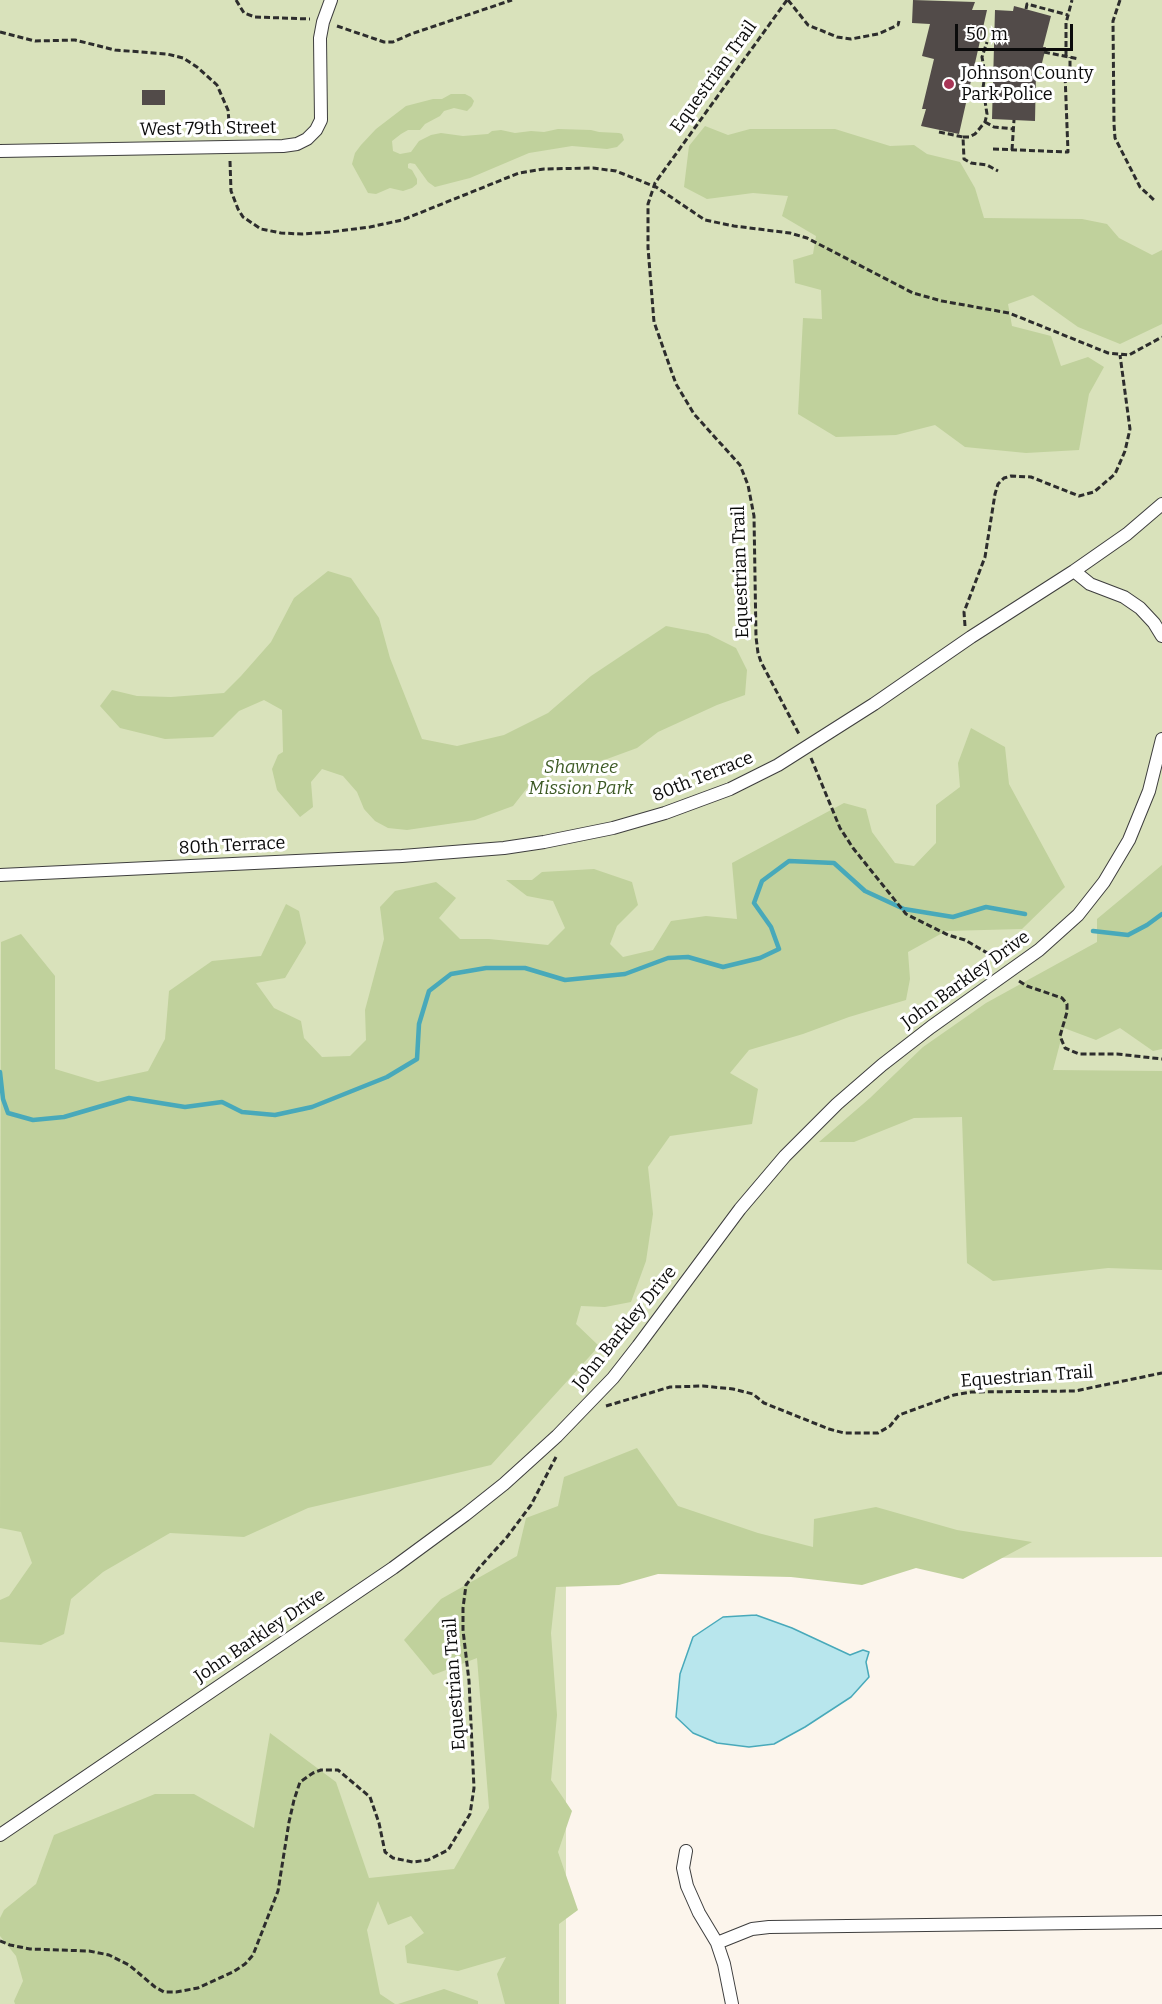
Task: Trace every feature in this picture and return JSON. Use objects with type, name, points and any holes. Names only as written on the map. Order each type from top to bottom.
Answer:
[{"type":"street","name":"West 79th Street","points":[[0,151],[297,144],[316,130],[321,120],[320,38],[331,0]]},
{"type":"street","name":"80th Terrace","points":[[0,875],[402,856],[504,848],[613,828],[665,813],[730,789],[778,765],[1074,571],[1127,534],[1162,504]]},
{"type":"street","points":[[1074,571],[1090,584],[1124,597],[1140,608],[1162,636]]},
{"type":"street","name":"John Barkley Drive","points":[[0,1835],[393,1568],[504,1484],[556,1436],[613,1378],[741,1209],[785,1156],[837,1104],[931,1026],[1057,936],[1078,915],[1104,882],[1129,840],[1145,801],[1162,738]]},
{"type":"street","points":[[686,1851],[683,1868],[687,1886],[717,1943],[732,2004]]},
{"type":"street","points":[[717,1943],[752,1929],[769,1927],[1162,1922]]},
{"type":"path","points":[[236,0],[244,13],[255,17],[313,19]]},
{"type":"path","points":[[332,24],[384,42],[393,42],[512,0]]},
{"type":"path","points":[[787,0],[808,25],[837,37],[851,39],[878,34],[898,25],[899,21]]},
{"type":"path","name":"Equestrian Trail","points":[[787,0],[654,186],[648,204],[648,248],[654,322],[676,384],[694,414],[740,465],[753,504],[756,637],[761,662],[805,748],[840,828],[853,848],[906,914],[1000,959],[1027,986],[1062,998],[1067,1004],[1060,1036],[1065,1048],[1079,1054],[1117,1054],[1162,1059]]},
{"type":"path","points":[[993,149],[1068,152],[1065,74],[1070,67],[1068,15],[1072,0]]},
{"type":"path","points":[[1120,0],[1113,21],[1115,138],[1140,187],[1154,200]]},
{"type":"path","points":[[1026,9],[1027,4],[1068,15]]},
{"type":"path","points":[[0,32],[20,39],[75,40],[115,50],[167,54],[183,58],[217,85],[228,110],[230,140]]},
{"type":"path","points":[[939,132],[969,137],[985,123],[987,114],[982,57],[987,42]]},
{"type":"path","points":[[1044,52],[1079,59]]},
{"type":"path","points":[[1012,150],[1014,120]]},
{"type":"path","points":[[985,123],[994,127],[1014,129]]},
{"type":"path","points":[[963,137],[964,159],[970,164],[987,165],[998,171]]},
{"type":"path","points":[[230,156],[231,191],[238,209],[243,217],[261,228],[291,233],[330,232],[370,227],[402,220],[519,173],[544,169],[593,168],[616,171],[654,186],[705,220],[725,225],[790,233],[807,238],[913,293],[942,302],[1009,313],[1108,353],[1129,355],[1162,337]]},
{"type":"path","points":[[971,637],[966,628],[964,612],[985,557],[998,484],[1004,478],[1011,476],[1031,477],[1079,496],[1094,492],[1115,474],[1121,463],[1130,429],[1120,355]]},
{"type":"path","name":"Equestrian Trail","points":[[602,1407],[670,1387],[713,1387],[753,1394],[764,1403],[843,1433],[878,1433],[890,1426],[899,1415],[954,1395],[971,1392],[1075,1391],[1162,1373]]},
{"type":"path","name":"Equestrian Trail","points":[[0,1941],[30,1949],[89,1951],[109,1956],[129,1965],[154,1987],[164,1992],[198,1988],[233,1972],[253,1955],[278,1892],[289,1822],[300,1782],[321,1770],[338,1770],[370,1797],[379,1823],[385,1852],[393,1858],[413,1862],[428,1860],[448,1850],[470,1814],[474,1788],[469,1681],[463,1630],[466,1585],[531,1505],[561,1448]]},
{"type":"green space","name":"Shawnee Mission Park","points":[[0,0],[1162,0],[1162,1557],[566,1560],[566,2004],[0,2004]]},
{"type":"green space","points":[[451,94],[465,94],[471,97],[474,101],[472,106],[467,111],[454,108],[444,111],[420,130],[408,130],[392,141],[393,151],[400,154],[411,152],[419,141],[441,133],[463,136],[488,134],[501,130],[515,133],[558,129],[591,130],[619,133],[622,134],[624,140],[617,147],[607,149],[572,146],[529,153],[470,178],[435,187],[428,182],[415,164],[410,163],[408,168],[412,170],[417,179],[417,184],[412,188],[403,191],[390,188],[376,194],[368,193],[352,164],[355,153],[361,145],[376,129],[406,106],[442,99]]},
{"type":"green space","points":[[705,126],[728,135],[750,129],[835,129],[890,146],[914,145],[927,154],[960,162],[975,188],[984,218],[1082,219],[1107,224],[1119,238],[1152,255],[1162,250],[1162,324],[1120,344],[1078,327],[1033,295],[1008,304],[1012,326],[1051,336],[1061,366],[1088,357],[1104,367],[1089,394],[1079,450],[1026,453],[965,447],[935,425],[896,435],[836,437],[798,414],[803,318],[822,319],[821,290],[795,283],[793,260],[813,254],[816,236],[782,216],[788,196],[753,193],[707,199],[684,187],[689,146]]},
{"type":"green space","points":[[328,571],[351,578],[379,618],[390,658],[422,739],[457,746],[504,735],[548,713],[591,676],[666,626],[708,634],[736,648],[747,670],[745,695],[658,732],[637,748],[607,759],[562,770],[531,783],[513,806],[475,820],[407,830],[388,828],[375,821],[364,809],[357,792],[343,776],[322,769],[311,782],[313,807],[300,817],[277,790],[272,769],[278,755],[283,752],[282,710],[264,700],[239,711],[213,737],[165,739],[120,728],[100,706],[112,690],[137,696],[171,697],[224,693],[271,642],[294,598]]},
{"type":"green space","points":[[971,728],[1005,747],[1009,784],[1065,887],[1022,929],[946,931],[908,952],[910,979],[906,1000],[749,1050],[730,1073],[758,1089],[752,1124],[670,1136],[648,1167],[653,1214],[646,1261],[631,1302],[605,1307],[581,1306],[576,1324],[599,1346],[491,1465],[308,1508],[244,1537],[170,1533],[103,1572],[71,1599],[64,1634],[41,1645],[0,1642],[0,1600],[9,1596],[32,1563],[21,1532],[0,1528],[1,942],[21,934],[55,976],[55,1069],[98,1082],[148,1071],[165,1039],[169,991],[212,961],[261,956],[286,904],[299,911],[306,943],[285,978],[256,983],[274,1008],[301,1021],[304,1038],[322,1057],[350,1056],[366,1040],[365,1010],[384,939],[380,907],[395,891],[436,882],[456,898],[439,918],[460,939],[489,939],[548,945],[565,928],[553,901],[527,896],[506,880],[532,880],[542,872],[594,869],[632,882],[638,905],[617,926],[610,944],[623,957],[653,950],[671,921],[706,916],[737,919],[732,863],[844,803],[866,809],[872,832],[895,863],[914,866],[936,843],[936,805],[960,787],[958,763]]},
{"type":"green space","points":[[1162,865],[1162,1049],[1153,1051],[1120,1028],[1096,1040],[1064,1028],[1053,1070],[1162,1071],[1162,1270],[1108,1268],[993,1281],[967,1263],[962,1117],[914,1118],[854,1142],[819,1142],[870,1098],[923,1047],[986,1003],[1097,942],[1097,919]]},
{"type":"green space","points":[[637,1448],[678,1506],[758,1533],[813,1547],[814,1519],[876,1507],[957,1530],[1032,1542],[963,1579],[916,1568],[862,1585],[791,1577],[658,1574],[619,1585],[556,1587],[551,1633],[557,1715],[551,1780],[572,1811],[558,1852],[578,1910],[559,1924],[559,2004],[505,2004],[497,1974],[506,1957],[458,1971],[407,1963],[405,1946],[424,1933],[411,1916],[388,1925],[378,1901],[367,1930],[380,1994],[395,2004],[15,2004],[14,2001],[23,1981],[16,1956],[0,1936],[0,1918],[4,1910],[36,1884],[54,1835],[155,1794],[194,1794],[254,1828],[270,1733],[336,1782],[369,1878],[454,1869],[489,1808],[477,1658],[433,1675],[404,1640],[441,1599],[517,1556],[526,1518],[558,1506],[564,1477]]},
{"type":"green space","points":[[444,1989],[478,2001],[478,2004],[398,2004]]},
{"type":"water","points":[[756,1615],[792,1628],[850,1655],[863,1650],[869,1652],[866,1662],[869,1677],[851,1697],[774,1744],[749,1747],[717,1743],[693,1733],[676,1717],[680,1674],[693,1637],[723,1617]]},
{"type":"building","name":"Johnson County Park Police","points":[[913,0],[975,2],[972,10],[987,10],[959,134],[921,126],[926,109],[922,109],[934,59],[922,56],[930,24],[912,23]]},
{"type":"building","points":[[1014,6],[1051,16],[1040,71],[1036,71],[1035,121],[992,119],[995,10],[1013,11]]},
{"type":"building","points":[[142,90],[165,90],[165,105],[142,105]]},
{"type":"waterway","points":[[0,1072],[3,1099],[8,1113],[33,1120],[64,1117],[129,1098],[185,1107],[222,1102],[242,1112],[275,1115],[312,1107],[387,1077],[417,1059],[419,1024],[429,991],[451,974],[486,968],[525,968],[565,980],[625,974],[668,958],[688,957],[723,967],[760,958],[779,949],[771,927],[754,903],[762,881],[789,861],[834,863],[865,891],[904,909],[953,917],[986,907],[1025,914]]},
{"type":"waterway","points":[[1093,931],[1128,935],[1162,914]]},
{"type":"place","name":"Johnson County Park Police","points":[[949,84]]}]
